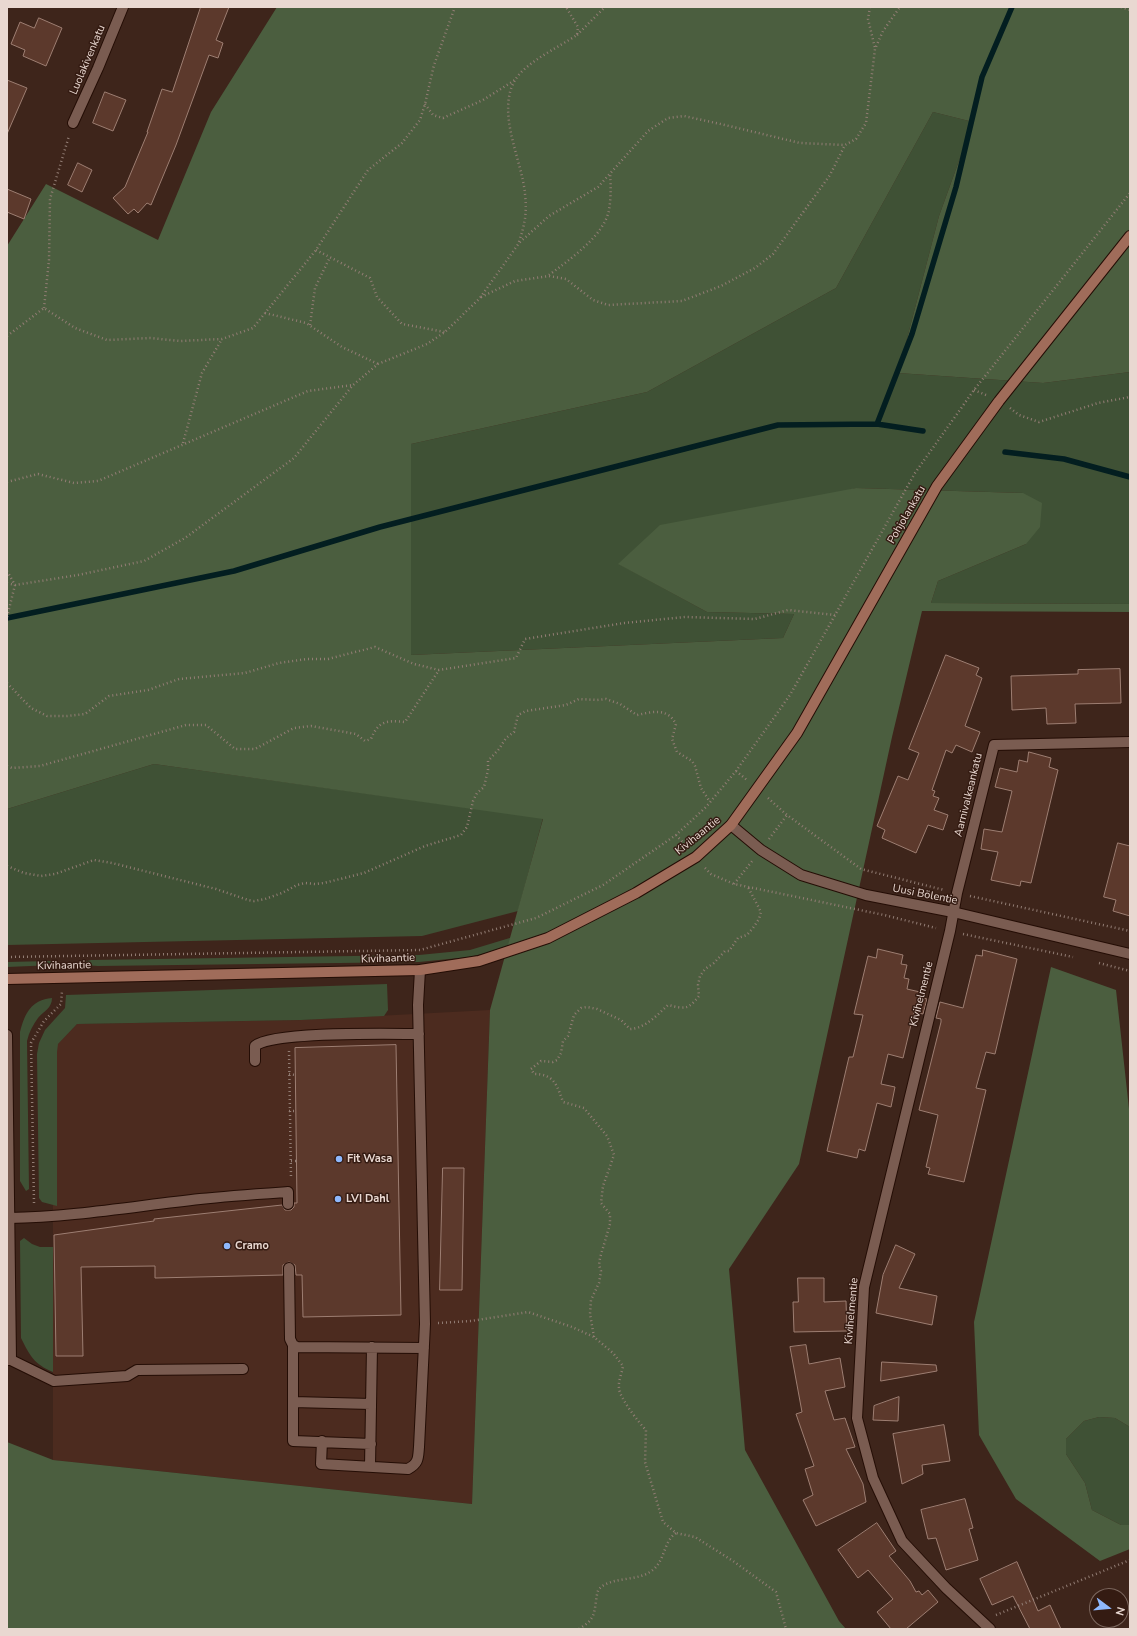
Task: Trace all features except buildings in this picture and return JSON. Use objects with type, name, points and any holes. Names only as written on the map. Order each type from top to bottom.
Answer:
[{"type":"main road","name":"Pohjolankatu","points":[[731,825],[797,733],[937,486],[1000,401],[1130,236]]},
{"type":"main road","name":"Kivihaantie","points":[[7,979],[420,970],[479,961],[548,938],[636,893],[696,857],[731,825]]},
{"type":"street","name":"Luolakivenkatu","points":[[73,123],[123,7]]},
{"type":"street","name":"Aarnivalkeankatu","points":[[953,912],[994,745],[1130,742]]},
{"type":"street","name":"Uusi Bölentie","points":[[731,825],[761,850],[801,875],[866,895],[953,912],[1130,954]]},
{"type":"street","name":"Kivihelmentie","points":[[953,912],[950,931],[864,1287],[857,1418],[873,1478],[902,1541],[946,1588],[990,1629]]},
{"type":"street","points":[[322,1441],[321,1464],[408,1469],[415,1465],[419,1447],[425,1324],[419,1034],[420,970]]},
{"type":"street","points":[[255,1061],[255,1046],[260,1042],[293,1037],[419,1034]]},
{"type":"street","points":[[7,1035],[9,1360],[54,1381],[127,1376],[137,1370],[243,1369]]},
{"type":"street","points":[[9,1218],[142,1207],[201,1199],[288,1192],[288,1204]]},
{"type":"street","points":[[289,1268],[290,1339],[293,1345],[293,1441],[371,1444]]},
{"type":"street","points":[[293,1345],[297,1348],[424,1348]]},
{"type":"street","points":[[370,1466],[372,1347]]},
{"type":"street","points":[[294,1402],[371,1404]]},
{"type":"path","points":[[44,308],[75,328],[107,340],[150,338],[180,341],[222,339],[252,328],[316,250],[368,170],[402,143],[420,120],[434,65],[456,7]]},
{"type":"path","points":[[566,7],[578,27],[577,35]]},
{"type":"path","points":[[425,104],[433,115],[443,118],[483,100],[516,80],[537,59],[577,35],[605,7]]},
{"type":"path","points":[[870,7],[868,19],[875,49]]},
{"type":"path","points":[[7,583],[15,585],[78,575],[144,561],[185,538],[294,458],[353,385],[378,364],[428,344],[445,332],[480,298],[519,243],[549,216],[598,187],[648,131],[668,118],[684,116],[800,143],[845,145],[856,139],[866,123],[875,49],[883,31],[900,7]]},
{"type":"path","points":[[1121,7],[1130,10]]},
{"type":"path","points":[[516,80],[509,95],[508,115],[525,193],[526,221],[519,243]]},
{"type":"path","points":[[7,336],[44,308],[48,260],[50,198],[73,123]]},
{"type":"path","points":[[480,298],[515,282],[548,276],[566,279],[593,300],[608,305],[682,301],[721,286],[755,268],[773,254],[830,175],[845,145]]},
{"type":"path","points":[[548,276],[587,246],[602,226],[609,212],[611,190],[610,173]]},
{"type":"path","points":[[7,957],[420,950],[536,918],[603,885],[676,835],[710,802],[736,771],[790,695],[915,473],[974,390],[1130,193]]},
{"type":"path","points":[[316,250],[370,278],[377,297],[402,324],[445,332]]},
{"type":"path","points":[[310,325],[315,288],[330,257]]},
{"type":"path","points":[[264,313],[306,323],[342,346],[378,364]]},
{"type":"path","points":[[183,444],[202,373],[222,339]]},
{"type":"path","points":[[7,482],[38,474],[74,483],[98,481],[308,391],[353,385]]},
{"type":"path","points":[[974,390],[1000,401],[1019,415],[1039,422],[1098,403],[1130,397]]},
{"type":"path","points":[[7,571],[15,585],[7,618]]},
{"type":"path","points":[[7,683],[31,708],[47,716],[67,716],[85,714],[109,696],[148,690],[179,679],[245,673],[279,662],[307,659],[328,659],[375,646],[414,664],[439,670],[516,658],[525,639],[624,623],[685,617],[755,619],[788,610],[836,615]]},
{"type":"path","points":[[7,766],[12,768],[40,766],[186,725],[206,725],[235,749],[255,749],[294,728],[311,726],[356,734],[365,741],[371,739],[374,730],[382,722],[405,722],[439,670]]},
{"type":"path","points":[[7,866],[41,876],[55,874],[94,860],[112,863],[216,889],[254,901],[276,896],[297,885],[305,883],[324,883],[364,873],[425,846],[461,835],[467,827],[473,801],[477,793],[484,787],[488,770],[488,761],[499,749],[506,738],[514,732],[518,715],[526,711],[566,705],[579,699],[606,699],[620,704],[637,715],[654,711],[660,711],[668,714],[676,724],[672,739],[677,752],[692,761],[695,766],[701,788],[710,802]]},
{"type":"path","points":[[758,789],[787,815],[861,869],[957,893],[1130,931]]},
{"type":"path","points":[[594,1337],[590,1314],[592,1300],[599,1283],[601,1271],[599,1265],[600,1258],[610,1224],[610,1214],[601,1203],[603,1186],[614,1155],[608,1136],[584,1108],[563,1102],[551,1078],[546,1075],[534,1074],[531,1069],[541,1061],[553,1062],[557,1060],[561,1053],[563,1041],[568,1036],[574,1015],[581,1008],[587,1007],[597,1009],[621,1020],[630,1029],[636,1029],[652,1020],[668,1005],[682,1008],[691,1005],[699,996],[698,985],[700,976],[705,969],[714,963],[725,951],[729,951],[738,938],[747,935],[759,918],[761,912],[748,887]]},
{"type":"path","points":[[34,1217],[31,1043],[44,1021],[61,1004],[63,978]]},
{"type":"path","points":[[289,1074],[295,1075]]},
{"type":"path","points":[[289,1111],[295,1111]]},
{"type":"path","points":[[291,1161],[297,1161]]},
{"type":"path","points":[[425,1324],[471,1321],[528,1312],[572,1327],[594,1337],[613,1353],[623,1366],[618,1388],[627,1406],[646,1430],[645,1462],[663,1522],[676,1533],[695,1537],[733,1561],[776,1592],[786,1629]]},
{"type":"path","points":[[579,1629],[591,1620],[596,1606],[597,1591],[599,1588],[613,1582],[638,1576],[654,1570],[662,1558],[670,1537],[676,1533]]},
{"type":"path","points":[[981,1621],[1130,1560]]},
{"type":"shaded area","points":[[490,1010],[472,1504],[53,1460],[53,1049],[77,1024],[301,1020]]},
{"type":"green space","points":[[277,7],[1130,7],[1130,372],[1043,383],[898,373],[939,216],[973,122],[933,112],[836,288],[647,392],[411,444],[411,655],[783,638],[794,614],[707,612],[618,564],[660,525],[856,488],[1023,493],[1042,503],[1040,527],[1026,544],[938,581],[931,603],[1130,604],[1130,612],[922,611],[892,737],[799,1164],[729,1269],[745,1450],[839,1621],[846,1629],[7,1629],[7,1442],[53,1460],[472,1504],[490,1010],[543,819],[154,764],[7,809],[7,246],[46,184],[158,240],[211,112]]},
{"type":"green space","points":[[933,112],[973,122],[939,216],[898,373],[1043,383],[1130,372],[1130,604],[931,603],[938,581],[1026,544],[1023,493],[856,488],[619,564],[707,612],[794,614],[783,638],[411,655],[182,530],[411,444],[647,392],[836,288]]},
{"type":"green space","points":[[154,764],[543,818],[518,911],[422,936],[7,945],[7,809]]},
{"type":"green space","points":[[576,918],[499,950],[469,957],[419,962],[84,965],[84,962],[91,960],[419,955],[470,950]]},
{"type":"green space","points":[[50,961],[55,965],[7,967],[7,962]]},
{"type":"green space","points":[[1051,967],[1116,990],[1130,1118],[1130,1427],[1115,1418],[1099,1417],[1084,1421],[1066,1439],[1066,1454],[1085,1483],[1092,1510],[1121,1525],[1130,1525],[1130,1549],[1100,1561],[1016,1499],[979,1435],[974,1322]]},
{"type":"green space","points":[[387,984],[388,1010],[384,1016],[301,1020],[77,1024],[58,1044],[57,1052],[57,1206],[42,1202],[39,1198],[37,1054],[39,1043],[45,1030],[65,1008],[66,995]]},
{"type":"green space","points":[[52,998],[49,1007],[38,1018],[33,1026],[27,1041],[29,1189],[26,1191],[20,1181],[20,1032],[24,1019],[30,1009],[39,1001]]},
{"type":"green space","points":[[24,1238],[32,1244],[40,1247],[53,1247],[53,1372],[41,1366],[33,1359],[21,1338],[20,1241]]},
{"type":"green space","points":[[1099,1417],[1115,1418],[1130,1427],[1130,1525],[1121,1525],[1092,1510],[1085,1483],[1066,1454],[1066,1439],[1084,1421]]},
{"type":"waterway","points":[[877,424],[912,334],[956,187],[982,77],[1012,7]]},
{"type":"waterway","points":[[7,618],[234,571],[380,527],[778,425],[877,424],[923,431]]},
{"type":"waterway","points":[[1005,452],[1064,459],[1130,477]]},
{"type":"place","name":"Fit Wasa","points":[[339,1159]]},
{"type":"place","name":"LVI Dahl","points":[[338,1199]]},
{"type":"place","name":"Cramo","points":[[227,1246]]}]
